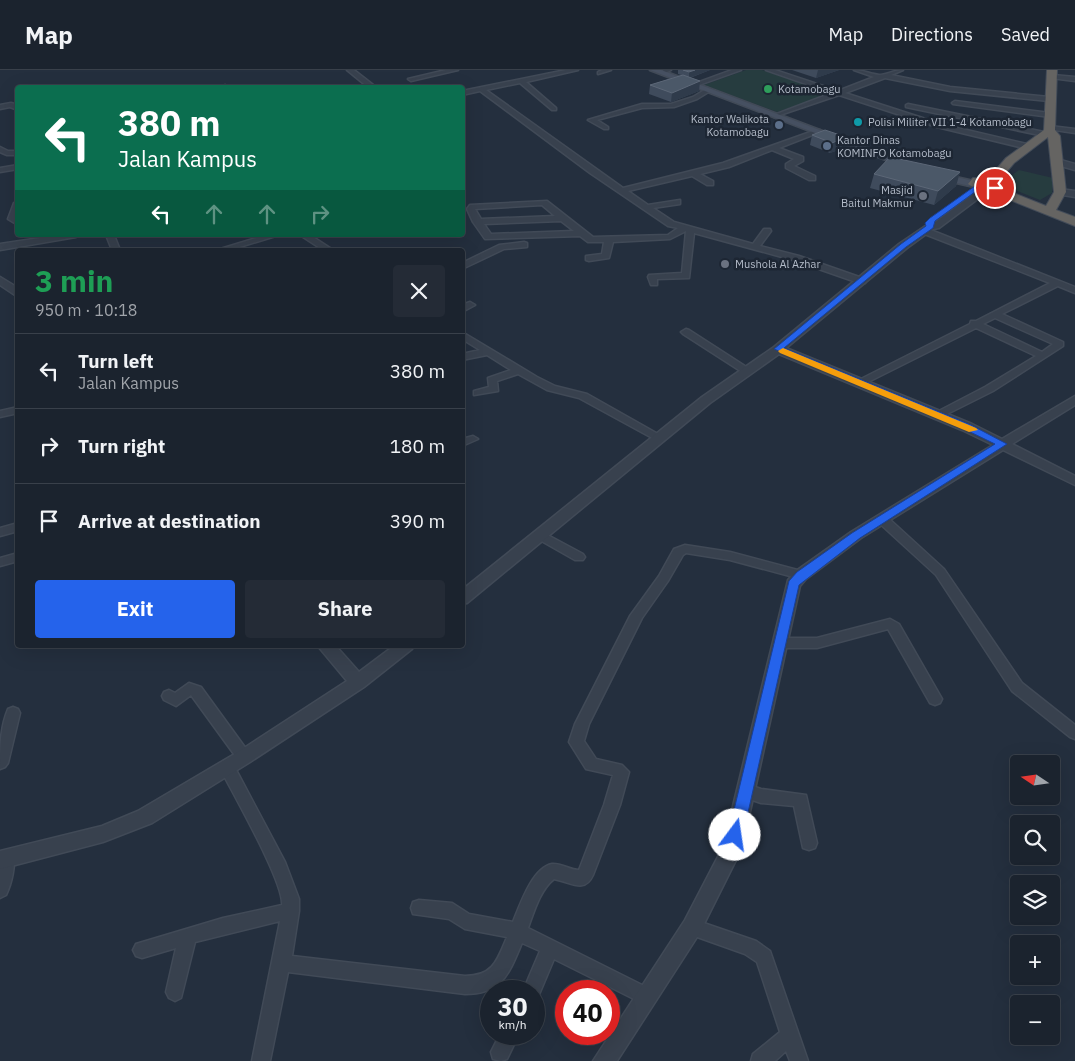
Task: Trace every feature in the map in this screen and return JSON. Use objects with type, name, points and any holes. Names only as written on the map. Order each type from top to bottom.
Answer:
[{"type":"highway","points":[[1055,72],[1050,100],[1050,114],[1041,136],[998,172],[986,186],[1075,222]]},
{"type":"highway","points":[[1041,136],[1054,143],[1058,165],[1060,192],[1050,211]]},
{"type":"highway","points":[[1050,211],[1075,218]]},
{"type":"main road","points":[[654,70],[919,167]]},
{"type":"main road","points":[[665,70],[708,90],[818,131],[919,167],[986,186]]},
{"type":"main road","points":[[935,170],[986,186]]},
{"type":"street","points":[[350,70],[370,85]]},
{"type":"street","points":[[411,79],[455,70]]},
{"type":"street","points":[[544,70],[556,75]]},
{"type":"street","points":[[465,93],[575,70]]},
{"type":"street","points":[[600,73],[608,70]]},
{"type":"street","points":[[769,70],[840,90],[939,126],[1041,136],[1075,131]]},
{"type":"street","points":[[857,70],[950,89],[1050,100]]},
{"type":"street","points":[[779,115],[840,90],[860,85],[900,70]]},
{"type":"street","points":[[527,71],[540,78]]},
{"type":"street","points":[[696,84],[734,71]]},
{"type":"street","points":[[1055,72],[1075,72]]},
{"type":"street","points":[[1055,72],[1075,79]]},
{"type":"street","points":[[840,90],[860,78],[873,80]]},
{"type":"street","points":[[522,82],[554,109]]},
{"type":"street","points":[[840,90],[866,92],[860,85]]},
{"type":"street","points":[[482,90],[593,171],[625,190],[672,224],[687,230],[796,258],[862,281]]},
{"type":"street","points":[[606,128],[591,120],[642,106],[672,106],[695,98],[708,90]]},
{"type":"street","points":[[955,103],[1050,114]]},
{"type":"street","points":[[0,107],[11,105],[15,107]]},
{"type":"street","points":[[908,106],[1041,136]]},
{"type":"street","points":[[625,190],[733,162],[818,131]]},
{"type":"street","points":[[773,148],[800,160],[789,166],[812,178]]},
{"type":"street","points":[[0,149],[7,153],[15,152]]},
{"type":"street","points":[[1058,165],[1074,167]]},
{"type":"street","points":[[0,170],[15,168]]},
{"type":"street","points":[[693,173],[710,183]]},
{"type":"street","points":[[465,597],[542,536],[704,402],[746,370],[778,349],[928,229],[936,226],[986,186]]},
{"type":"street","points":[[1060,192],[1075,194]]},
{"type":"street","points":[[648,206],[676,202]]},
{"type":"street","points":[[581,233],[492,237],[485,235],[472,211],[473,207],[544,203],[591,240],[670,237],[687,230]]},
{"type":"street","points":[[477,222],[563,218]]},
{"type":"street","points":[[928,229],[1075,290]]},
{"type":"street","points":[[654,283],[652,277],[686,276],[687,230]]},
{"type":"street","points":[[754,246],[767,231]]},
{"type":"street","points":[[0,247],[46,237]]},
{"type":"street","points":[[228,248],[268,237]]},
{"type":"street","points":[[308,237],[326,248]]},
{"type":"street","points":[[313,240],[325,237]]},
{"type":"street","points":[[589,258],[606,256],[609,240]]},
{"type":"street","points":[[465,266],[502,247],[524,245]]},
{"type":"street","points":[[0,280],[15,292]]},
{"type":"street","points":[[860,382],[974,323],[1058,283]]},
{"type":"street","points":[[939,415],[989,389],[1060,344],[994,314]]},
{"type":"street","points":[[974,323],[1043,356]]},
{"type":"street","points":[[686,332],[746,370]]},
{"type":"street","points":[[465,337],[487,352],[550,388],[582,396],[660,438]]},
{"type":"street","points":[[778,349],[939,415],[1075,481]]},
{"type":"street","points":[[465,356],[487,352]]},
{"type":"street","points":[[478,393],[494,389],[492,380],[520,370]]},
{"type":"street","points":[[604,1061],[692,927],[732,848],[794,584],[801,575],[847,542],[1075,400]]},
{"type":"street","points":[[0,414],[15,411]]},
{"type":"street","points":[[882,520],[940,572],[1017,687],[1075,732]]},
{"type":"street","points":[[0,532],[15,528]]},
{"type":"street","points":[[542,536],[579,557]]},
{"type":"street","points":[[281,963],[465,985],[478,985],[497,976],[545,875],[552,872],[581,879],[585,875],[612,805],[621,772],[617,769],[592,765],[576,742],[577,737],[629,632],[664,578],[678,552],[684,549],[730,556],[801,575]]},
{"type":"street","points":[[0,562],[15,558]]},
{"type":"street","points":[[781,643],[817,643],[890,624],[894,627],[934,699]]},
{"type":"street","points":[[328,648],[358,682]]},
{"type":"street","points":[[0,890],[3,859],[126,826],[145,817],[228,768],[358,682],[402,648]]},
{"type":"street","points":[[169,696],[176,700],[189,689],[196,691],[244,757]]},
{"type":"street","points":[[0,763],[13,713]]},
{"type":"street","points":[[228,768],[279,866],[288,887],[291,911],[261,1061]]},
{"type":"street","points":[[746,791],[761,796],[801,800],[810,842]]},
{"type":"street","points":[[419,908],[452,911],[465,921],[517,931],[646,996]]},
{"type":"street","points":[[142,950],[246,920],[291,911]]},
{"type":"street","points":[[692,927],[750,947],[764,957],[799,1061]]},
{"type":"street","points":[[175,992],[188,936]]},
{"type":"street","points":[[536,980],[550,947]]},
{"type":"street","points":[[760,1061],[790,1036]]},
{"type":"street","points":[[500,1052],[504,1045]]},
{"type":"green space","name":"Kotamobagu","points":[[746,70],[762,70],[834,93],[777,112],[704,85]]},
{"type":"green space","points":[[1019,170],[1053,178],[1052,193],[1040,200],[1005,186],[1005,180]]},
{"type":"building","points":[[683,75],[700,81],[672,93],[650,85]]},
{"type":"building","points":[[825,130],[846,137],[832,143],[812,135]]},
{"type":"building","points":[[890,157],[960,172],[938,191],[874,174]]},
{"type":"slow traffic","points":[[783,351],[973,430]]},
{"type":"place","name":"Kotamobagu","points":[[768,89]]},
{"type":"place","name":"Polisi Militer VII 1-4 Kotamobagu","points":[[858,122]]},
{"type":"place","name":"Kantor Walikota Kotamobagu","points":[[779,125]]},
{"type":"place","name":"Kantor Dinas KOMINFO Kotamobagu","points":[[827,146]]},
{"type":"place","name":"Masjid Baitul Makmur","points":[[923,196]]},
{"type":"place","name":"Mushola Al Azhar","points":[[725,264]]},
{"type":"route","points":[[735,835],[794,584],[801,575],[856,535],[1002,444],[967,427],[778,349],[903,246],[930,227],[929,223],[932,220],[977,187],[995,188]]}]
